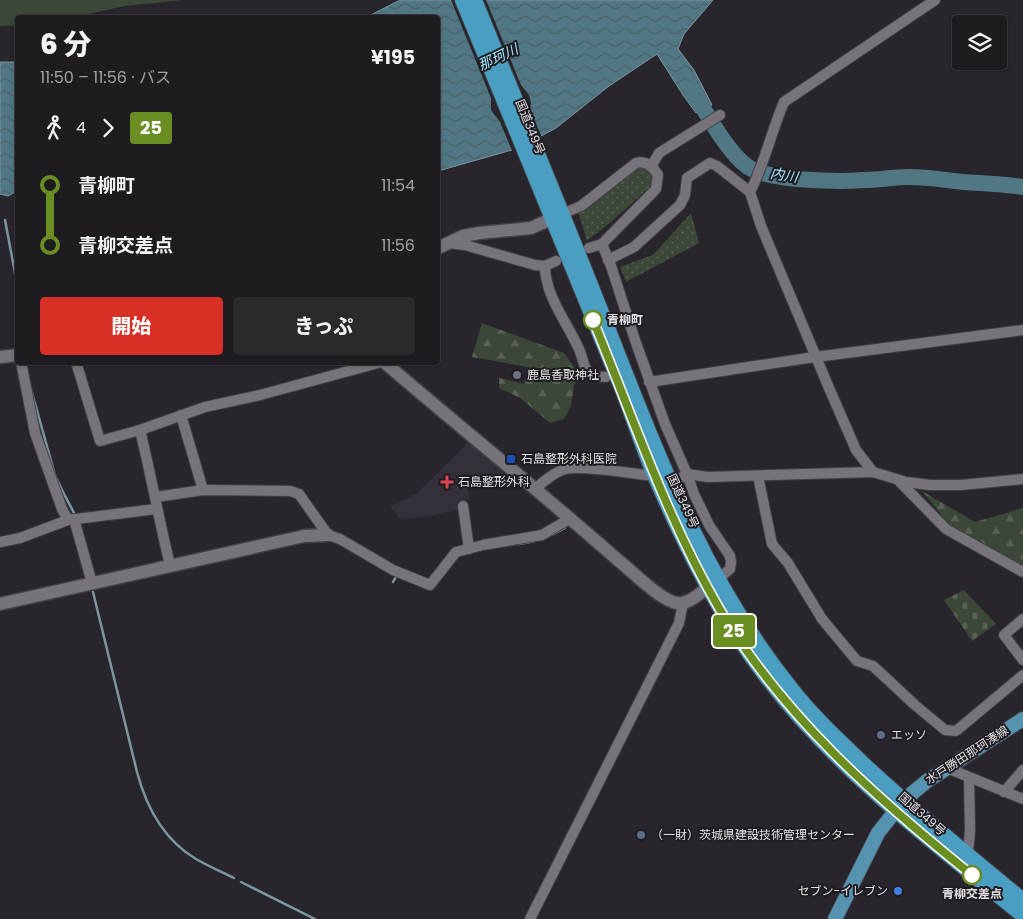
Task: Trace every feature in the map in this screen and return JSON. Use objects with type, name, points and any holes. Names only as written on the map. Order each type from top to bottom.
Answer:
[{"type":"highway","name":"国道349号","points":[[462,0],[550,197]]},
{"type":"highway","name":"国道349号","points":[[475,0],[654,474],[713,583],[792,690],[838,740],[899,805],[1023,916]]},
{"type":"highway","name":"国道349号","points":[[557,216],[713,583]]},
{"type":"highway","name":"国道349号","points":[[899,805],[968,853],[1023,900]]},
{"type":"main road","name":"水戸勝田那珂湊線","points":[[835,919],[878,833],[899,805],[921,785],[1023,719]]},
{"type":"street","points":[[750,192],[757,180],[784,102],[935,0]]},
{"type":"street","points":[[652,166],[659,153],[720,115]]},
{"type":"street","points":[[443,245],[463,236],[531,228],[581,206],[636,163],[643,162],[652,166],[658,175],[656,189],[602,244],[589,248]]},
{"type":"street","points":[[608,260],[634,247],[660,224],[680,204],[684,195],[687,178],[710,163],[717,166],[750,192],[762,226],[856,450],[873,472]]},
{"type":"street","points":[[387,365],[536,488],[658,594],[676,603],[690,601],[730,569],[732,562],[709,525],[665,424],[602,244]]},
{"type":"street","points":[[443,245],[465,245],[525,264],[545,266],[556,261]]},
{"type":"street","points":[[545,266],[545,276],[559,313],[578,347],[587,372],[596,377],[606,376]]},
{"type":"street","points":[[649,382],[816,356],[1023,330]]},
{"type":"street","points":[[0,357],[15,355]]},
{"type":"street","points":[[22,365],[34,432],[62,509],[71,519],[92,583]]},
{"type":"street","points":[[77,365],[100,441],[140,430],[205,407],[260,395],[372,365]]},
{"type":"street","points":[[181,415],[203,490]]},
{"type":"street","points":[[140,430],[170,565]]},
{"type":"street","points":[[536,488],[554,474],[565,469],[577,468],[647,475],[654,474]]},
{"type":"street","points":[[670,484],[688,474],[708,478],[873,472],[906,482],[930,485],[960,485],[1023,479]]},
{"type":"street","points":[[758,476],[772,544],[788,563],[822,619],[857,662],[873,666],[915,705],[946,730],[956,731],[1023,675]]},
{"type":"street","points":[[897,478],[946,528],[1023,572]]},
{"type":"street","points":[[156,497],[203,490],[290,491],[299,494],[328,535]]},
{"type":"street","points":[[463,506],[469,549]]},
{"type":"street","points":[[0,542],[20,538],[71,519],[156,508]]},
{"type":"street","points":[[0,604],[304,536],[328,535],[340,539],[393,570],[430,585],[456,552],[542,535],[571,518]]},
{"type":"street","points":[[530,919],[679,623],[683,603]]},
{"type":"street","points":[[1023,619],[1004,635],[1023,660]]},
{"type":"street","points":[[947,768],[1023,799]]},
{"type":"street","points":[[1004,792],[1023,770]]},
{"type":"street","points":[[968,853],[970,831],[969,778]]},
{"type":"shaded area","name":"石島整形外科","points":[[469,442],[508,475],[499,485],[466,480],[470,499],[460,501],[461,509],[430,516],[399,519],[390,506],[416,494]]},
{"type":"green space","points":[[0,0],[186,0],[125,6],[83,15],[15,15],[15,25],[0,26]]},
{"type":"green space","points":[[641,166],[654,176],[653,184],[587,241],[578,212],[632,169]]},
{"type":"green space","points":[[691,213],[699,243],[626,282],[620,267],[653,255]]},
{"type":"green space","points":[[482,323],[564,353],[581,376],[574,385],[571,406],[564,419],[550,423],[520,398],[499,388],[499,378],[524,384],[533,368],[472,357]]},
{"type":"green space","points":[[922,491],[975,522],[1023,508],[1023,564],[1021,565],[947,525]]},
{"type":"green space","points":[[964,590],[996,624],[972,641],[944,600]]},
{"type":"water","name":"那珂川","points":[[400,0],[713,0],[684,34],[678,49],[694,70],[712,105],[696,113],[657,54],[609,86],[556,128],[519,148],[440,170],[440,15],[371,15]]},
{"type":"water","points":[[0,62],[15,62],[15,192],[8,196],[0,194]]},
{"type":"pier","points":[[451,0],[486,0],[521,85],[529,95],[530,109],[542,138],[520,151],[513,153],[500,122],[491,110],[491,98]]},
{"type":"waterway","name":"内川","points":[[692,90],[717,131],[732,151],[748,167],[758,172],[804,180],[852,181],[916,177],[1023,187]]},
{"type":"waterway","points":[[5,220],[15,273]]},
{"type":"waterway","points":[[31,389],[55,475],[74,513]]},
{"type":"waterway","points":[[519,544],[543,539],[565,528]]},
{"type":"waterway","points":[[393,582],[397,575]]},
{"type":"waterway","points":[[93,592],[137,772],[151,809],[166,832],[185,851],[201,862],[234,878]]},
{"type":"waterway","points":[[241,882],[315,919]]},
{"type":"bus line","name":"25","points":[[593,320],[654,474],[683,537],[719,608],[748,653],[784,700],[831,752],[912,826],[972,875]]},
{"type":"place","name":"青柳町","points":[[593,320]]},
{"type":"place","name":"鹿島香取神社","points":[[517,375]]},
{"type":"place","name":"石島整形外科医院","points":[[511,459]]},
{"type":"place","name":"石島整形外科","points":[[447,482]]},
{"type":"place","name":"エッソ","points":[[881,735]]},
{"type":"place","name":"（一財）茨城県建設技術管理センター","points":[[641,835]]},
{"type":"place","name":"青柳交差点","points":[[972,875]]},
{"type":"place","name":"セブン-イレブン","points":[[898,891]]}]
